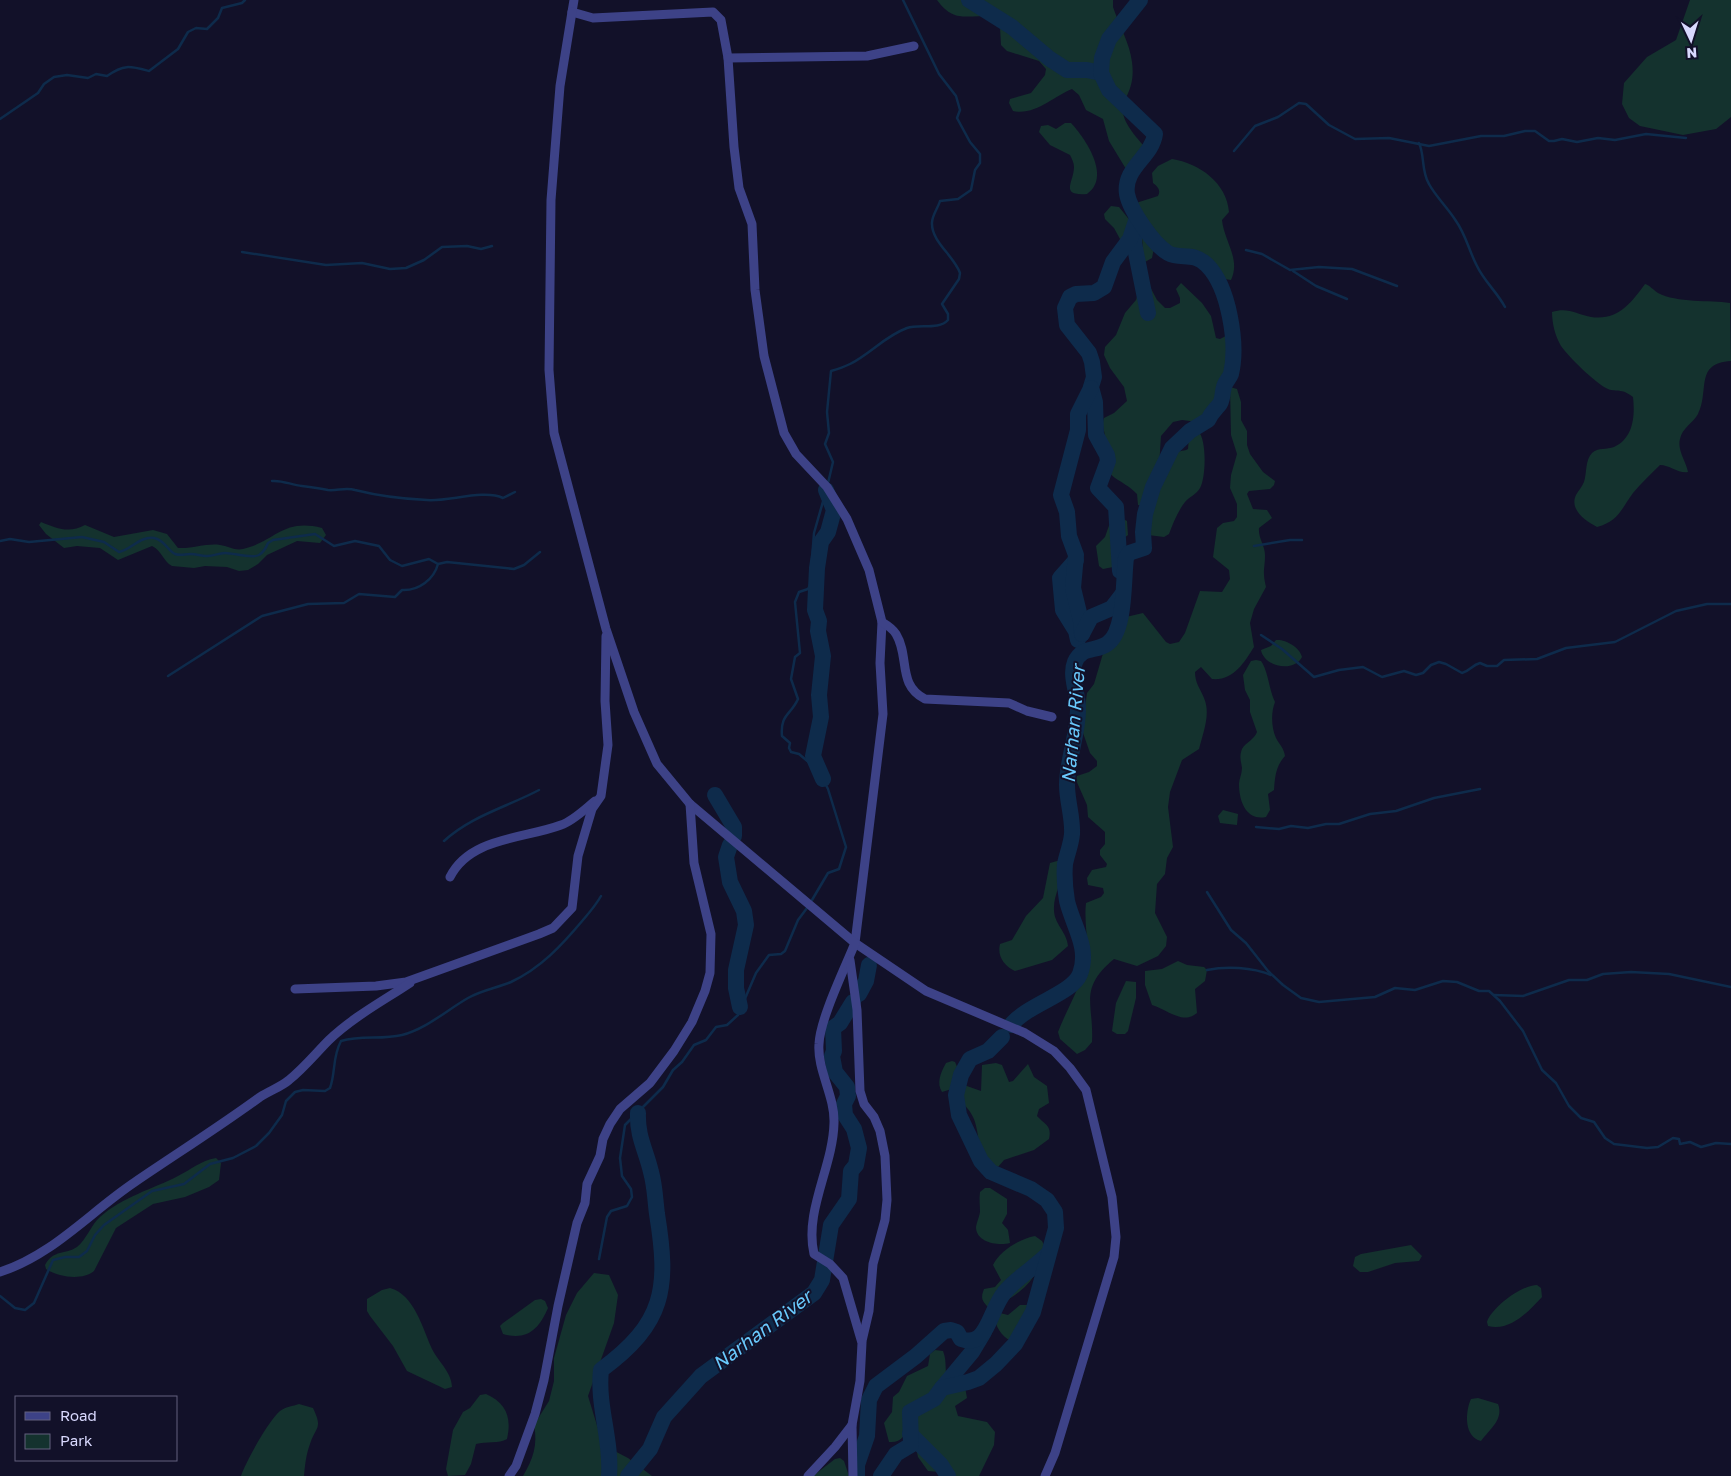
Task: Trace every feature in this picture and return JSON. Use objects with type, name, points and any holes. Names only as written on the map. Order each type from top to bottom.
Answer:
[{"type":"street","points":[[574,0],[560,86],[552,182],[550,396],[554,433],[606,629],[634,712],[657,764],[690,804],[855,943],[926,991],[1025,1033],[1054,1051],[1086,1090],[1112,1198],[1116,1237],[1114,1257],[1055,1453],[1045,1476]]},
{"type":"street","points":[[572,12],[593,18],[713,12],[721,20],[728,58],[734,148],[739,188],[752,224],[755,290],[764,356],[784,433],[796,454],[827,487],[847,519],[869,570],[882,622],[880,663],[883,714],[855,943],[822,1028],[819,1044],[834,1122],[830,1159],[814,1218],[811,1238],[814,1254],[830,1264],[843,1278],[862,1343]]},
{"type":"street","points":[[728,58],[867,56],[914,46]]},
{"type":"street","points":[[882,622],[896,634],[902,650],[907,678],[915,694],[925,699],[1009,703],[1027,711],[1052,717]]},
{"type":"street","points":[[295,989],[376,986],[416,978],[539,934],[553,928],[567,916],[572,908],[578,856],[592,809],[601,796],[608,745],[605,701],[606,629]]},
{"type":"street","points":[[450,877],[457,864],[480,849],[515,835],[563,825],[601,796]]},
{"type":"street","points":[[509,1476],[516,1466],[535,1414],[577,1223],[585,1202],[587,1184],[600,1156],[603,1139],[620,1109],[650,1083],[678,1045],[692,1022],[705,991],[710,973],[711,934],[694,863],[690,804]]},
{"type":"street","points":[[850,957],[857,1010],[860,1091],[864,1104],[874,1117],[880,1132],[885,1156],[887,1200],[885,1220],[873,1264],[869,1311],[862,1343],[860,1381],[852,1425],[853,1476]]},
{"type":"street","points":[[0,1272],[32,1258],[75,1230],[101,1207],[135,1182],[188,1148],[262,1096],[288,1081],[330,1039],[351,1022],[416,978]]},
{"type":"street","points":[[808,1476],[836,1447],[852,1425]]},
{"type":"green space","points":[[937,0],[1113,0],[1113,7],[1127,41],[1132,62],[1130,87],[1123,110],[1131,131],[1144,146],[1136,171],[1126,169],[1109,141],[1103,119],[1086,110],[1079,95],[1072,89],[1029,111],[1013,111],[1009,103],[1010,99],[1031,93],[1045,75],[1046,69],[1039,61],[1007,51],[1001,45],[1000,27],[995,18],[957,16],[950,13]]},
{"type":"green space","points":[[1690,0],[1731,0],[1731,117],[1716,129],[1683,135],[1640,126],[1629,118],[1622,104],[1624,83],[1647,57],[1676,40]]},
{"type":"green space","points":[[1065,123],[1071,123],[1077,130],[1094,158],[1097,178],[1094,187],[1087,194],[1073,193],[1070,187],[1074,167],[1070,155],[1050,145],[1039,132],[1041,126],[1048,125],[1056,129]]},
{"type":"green space","points":[[1172,159],[1182,161],[1201,170],[1210,176],[1223,192],[1229,212],[1222,220],[1223,228],[1234,265],[1231,280],[1219,278],[1201,253],[1167,247],[1138,214],[1136,203],[1159,194],[1158,189],[1153,183],[1152,173],[1158,166]]},
{"type":"green space","points":[[1111,206],[1119,207],[1132,223],[1127,238],[1120,239],[1114,228],[1105,219],[1104,214]]},
{"type":"green space","points":[[1145,233],[1152,238],[1154,247],[1152,258],[1145,262],[1142,235]]},
{"type":"green space","points":[[1148,283],[1157,300],[1165,308],[1170,308],[1180,303],[1176,289],[1181,283],[1202,303],[1211,316],[1216,338],[1220,339],[1228,335],[1231,345],[1231,357],[1225,382],[1213,404],[1198,422],[1182,420],[1173,422],[1161,436],[1159,467],[1145,503],[1138,505],[1137,494],[1110,474],[1104,462],[1104,418],[1114,413],[1127,401],[1124,387],[1110,368],[1104,355],[1105,347],[1116,335],[1125,313],[1136,300],[1141,284]]},
{"type":"green space","points":[[1645,284],[1658,293],[1674,298],[1730,303],[1731,361],[1719,363],[1707,373],[1698,414],[1681,435],[1679,443],[1688,472],[1681,472],[1660,465],[1636,489],[1615,518],[1597,527],[1580,514],[1574,500],[1584,482],[1587,463],[1592,453],[1597,450],[1614,447],[1626,438],[1632,425],[1633,397],[1625,392],[1611,390],[1603,386],[1570,356],[1557,338],[1552,312],[1567,311],[1600,318],[1609,316],[1629,304]]},
{"type":"green space","points":[[1230,387],[1237,389],[1241,402],[1241,420],[1247,431],[1247,445],[1250,454],[1263,472],[1275,481],[1270,489],[1249,491],[1247,494],[1253,509],[1267,510],[1272,518],[1259,528],[1265,551],[1264,574],[1266,587],[1254,609],[1250,623],[1254,647],[1242,665],[1226,677],[1212,679],[1201,667],[1195,672],[1206,704],[1207,717],[1199,749],[1182,760],[1170,792],[1168,807],[1173,847],[1167,858],[1165,874],[1157,884],[1155,913],[1167,937],[1166,946],[1158,956],[1137,966],[1114,959],[1103,970],[1096,979],[1090,997],[1092,1042],[1085,1050],[1077,1054],[1060,1039],[1058,1032],[1083,974],[1087,954],[1086,903],[1101,897],[1104,893],[1103,888],[1088,885],[1087,878],[1092,870],[1106,867],[1107,864],[1100,855],[1100,850],[1105,844],[1105,832],[1088,817],[1087,805],[1076,780],[1077,776],[1089,772],[1097,766],[1097,761],[1090,753],[1082,730],[1087,693],[1094,684],[1104,650],[1115,641],[1122,622],[1126,617],[1143,613],[1166,642],[1170,644],[1179,642],[1185,633],[1200,591],[1222,592],[1230,579],[1229,570],[1213,557],[1217,528],[1223,523],[1234,521],[1237,517],[1237,504],[1230,488],[1231,475],[1237,454],[1231,435]]},
{"type":"green space","points":[[1198,431],[1203,442],[1205,459],[1200,488],[1182,506],[1169,534],[1164,537],[1148,535],[1146,518],[1157,481],[1168,460],[1176,452],[1188,449],[1189,436]]},
{"type":"green space","points":[[1121,518],[1127,521],[1128,535],[1119,542],[1113,567],[1103,569],[1099,566],[1096,546],[1105,537],[1111,520]]},
{"type":"green space","points":[[41,522],[68,530],[85,525],[114,537],[153,530],[167,534],[178,548],[215,545],[243,549],[254,546],[288,528],[297,526],[322,528],[326,535],[320,543],[297,541],[267,555],[248,570],[239,571],[227,567],[205,566],[194,568],[172,566],[152,546],[118,560],[100,548],[77,546],[64,548],[46,534],[39,525]]},
{"type":"green space","points":[[1276,640],[1288,642],[1301,653],[1302,657],[1298,662],[1293,665],[1280,666],[1273,664],[1263,656],[1261,650],[1271,646]]},
{"type":"green space","points":[[1251,661],[1261,661],[1267,675],[1275,702],[1272,715],[1273,729],[1285,756],[1276,771],[1274,790],[1268,794],[1270,810],[1266,817],[1253,816],[1249,813],[1242,803],[1239,784],[1242,770],[1240,757],[1242,749],[1257,732],[1250,712],[1250,700],[1245,690],[1243,675]]},
{"type":"green space","points":[[1223,810],[1238,814],[1237,825],[1220,823],[1218,816]]},
{"type":"green space","points":[[1062,861],[1062,874],[1055,898],[1054,910],[1068,946],[1052,960],[1015,971],[1002,960],[1000,944],[1012,940],[1026,916],[1043,898],[1050,863]]},
{"type":"green space","points":[[1178,961],[1187,965],[1204,967],[1207,970],[1205,981],[1195,989],[1197,1013],[1186,1018],[1152,1005],[1145,985],[1145,971],[1162,969]]},
{"type":"green space","points":[[1126,981],[1136,982],[1136,998],[1128,1031],[1125,1034],[1117,1034],[1112,1031],[1116,1003]]},
{"type":"green space","points":[[955,1062],[959,1071],[955,1088],[942,1092],[939,1085],[941,1074],[946,1063]]},
{"type":"green space","points":[[996,1063],[1002,1065],[1009,1082],[1013,1081],[1028,1064],[1034,1077],[1047,1086],[1049,1103],[1039,1109],[1037,1116],[1050,1131],[1049,1139],[1034,1150],[1004,1160],[998,1167],[991,1163],[982,1152],[973,1117],[960,1095],[960,1089],[964,1085],[981,1091],[982,1065]]},
{"type":"green space","points":[[216,1158],[221,1163],[219,1180],[209,1187],[185,1197],[153,1204],[116,1228],[94,1271],[83,1276],[70,1277],[46,1269],[45,1265],[48,1260],[56,1254],[77,1247],[97,1220],[118,1204],[201,1163]]},
{"type":"green space","points":[[985,1188],[990,1188],[1007,1199],[1007,1214],[1002,1223],[1008,1230],[1010,1243],[995,1244],[984,1240],[977,1233],[980,1192]]},
{"type":"green space","points":[[1035,1236],[1042,1241],[1046,1249],[1037,1271],[1021,1291],[1008,1300],[988,1307],[982,1298],[984,1289],[995,1287],[1001,1280],[993,1265],[996,1260],[1011,1246]]},
{"type":"green space","points":[[1411,1245],[1422,1256],[1419,1261],[1395,1263],[1368,1272],[1360,1272],[1353,1266],[1355,1257],[1361,1254]]},
{"type":"green space","points":[[594,1273],[609,1275],[618,1295],[614,1323],[588,1396],[603,1445],[628,1458],[652,1476],[523,1476],[534,1452],[534,1425],[549,1401],[554,1381],[554,1358],[566,1315],[577,1293]]},
{"type":"green space","points":[[1537,1285],[1541,1288],[1542,1297],[1525,1314],[1504,1326],[1488,1326],[1487,1322],[1490,1316],[1508,1298],[1524,1289]]},
{"type":"green space","points":[[390,1288],[405,1297],[417,1313],[432,1349],[449,1376],[452,1387],[445,1389],[407,1371],[393,1346],[370,1316],[367,1311],[367,1299],[382,1290]]},
{"type":"green space","points":[[541,1299],[545,1301],[548,1308],[541,1322],[531,1332],[519,1336],[503,1334],[500,1326],[503,1323],[535,1300]]},
{"type":"green space","points":[[1020,1305],[1028,1305],[1036,1309],[1034,1326],[1023,1337],[1011,1341],[999,1331],[994,1316],[1000,1313],[1008,1315]]},
{"type":"green space","points":[[935,1350],[943,1351],[950,1386],[965,1387],[967,1398],[955,1406],[958,1416],[987,1422],[995,1432],[994,1445],[979,1476],[942,1476],[940,1472],[928,1471],[918,1457],[912,1430],[908,1428],[899,1440],[889,1442],[884,1423],[892,1412],[893,1397],[899,1392],[907,1376],[928,1366],[930,1354]]},
{"type":"green space","points":[[486,1394],[503,1406],[506,1412],[509,1424],[507,1439],[476,1444],[471,1464],[465,1475],[448,1476],[446,1469],[453,1430],[463,1412],[470,1408],[480,1395]]},
{"type":"green space","points":[[1478,1398],[1498,1404],[1499,1409],[1498,1419],[1481,1441],[1471,1435],[1467,1423],[1471,1399]]},
{"type":"green space","points":[[299,1404],[313,1408],[318,1420],[318,1427],[312,1438],[305,1464],[304,1476],[241,1476],[258,1441],[275,1416],[284,1408]]},
{"type":"green space","points":[[840,1458],[844,1461],[849,1476],[813,1476],[835,1459]]},
{"type":"waterway","points":[[0,119],[38,93],[44,84],[54,77],[67,75],[88,78],[96,74],[107,76],[118,69],[127,67],[149,71],[178,49],[188,32],[196,28],[207,29],[218,18],[222,8],[242,3],[245,0]]},
{"type":"waterway","points":[[828,483],[833,462],[825,444],[829,433],[827,412],[831,371],[857,360],[899,331],[912,327],[939,325],[948,320],[948,314],[942,304],[959,279],[960,273],[933,231],[933,218],[940,201],[958,199],[971,190],[975,170],[980,163],[980,154],[970,142],[957,118],[960,110],[956,96],[939,74],[903,0]]},
{"type":"waterway","points":[[969,0],[1012,27],[1050,59],[1067,70],[1087,70],[1101,73]]},
{"type":"waterway","name":"Narhan River","points":[[1011,1025],[1028,1011],[1068,987],[1080,974],[1083,964],[1080,937],[1067,901],[1065,887],[1065,864],[1072,834],[1067,776],[1078,719],[1073,667],[1081,654],[1107,644],[1118,629],[1121,617],[1126,558],[1129,553],[1144,548],[1145,514],[1153,487],[1172,448],[1190,431],[1208,420],[1220,403],[1225,385],[1231,374],[1233,362],[1230,316],[1221,287],[1215,275],[1207,265],[1197,258],[1173,255],[1162,249],[1149,235],[1137,217],[1127,194],[1129,177],[1149,149],[1155,134],[1109,90],[1101,73],[1102,58],[1109,39],[1140,0]]},
{"type":"waterway","points":[[1234,151],[1255,126],[1278,117],[1299,103],[1306,104],[1329,125],[1355,139],[1389,138],[1429,146],[1481,136],[1504,136],[1525,131],[1535,131],[1549,141],[1562,139],[1577,142],[1598,138],[1615,140],[1646,134],[1686,138]]},
{"type":"waterway","points":[[1419,143],[1425,174],[1429,184],[1459,226],[1480,271],[1505,307]]},
{"type":"waterway","points":[[1120,571],[1116,507],[1098,488],[1108,461],[1107,455],[1096,435],[1095,402],[1091,387],[1094,377],[1092,362],[1089,353],[1067,325],[1065,308],[1070,297],[1076,294],[1094,293],[1104,287],[1113,262],[1130,239],[1137,218]]},
{"type":"waterway","points":[[1134,229],[1134,243],[1148,313]]},
{"type":"waterway","points":[[242,252],[326,265],[362,263],[390,269],[406,268],[424,260],[442,247],[467,246],[481,249],[492,246]]},
{"type":"waterway","points":[[1246,250],[1262,254],[1290,270],[1319,267],[1352,269],[1397,286]]},
{"type":"waterway","points":[[1293,271],[1316,286],[1347,299]]},
{"type":"waterway","points":[[1082,634],[1081,621],[1073,588],[1076,555],[1069,536],[1067,512],[1061,495],[1078,430],[1078,414],[1091,388]]},
{"type":"waterway","points":[[272,481],[328,490],[352,489],[391,497],[427,500],[476,495],[503,498],[515,492]]},
{"type":"waterway","points":[[823,779],[813,756],[821,717],[819,695],[823,656],[818,631],[819,621],[815,610],[817,568],[821,542],[828,532],[834,510],[826,490]]},
{"type":"waterway","name":"Narhan River","points":[[812,900],[828,873],[839,869],[846,847],[828,789],[818,770],[799,754],[791,752],[789,748],[790,743],[782,736],[782,729],[784,719],[798,699],[791,679],[795,657],[800,653],[795,602],[799,592],[808,589],[810,585],[814,533],[826,491]]},
{"type":"waterway","points":[[0,541],[10,539],[29,542],[82,537],[104,542],[119,552],[144,539],[154,538],[161,541],[177,555],[193,554],[208,556],[225,553],[256,556],[261,554],[268,543],[273,540],[315,534],[334,546],[355,541],[379,546],[390,560],[402,566],[429,559],[438,564]]},
{"type":"waterway","points":[[1254,546],[1302,540]]},
{"type":"waterway","points":[[168,676],[262,616],[308,604],[344,603],[359,594],[395,597],[402,590],[408,590],[425,583],[433,575],[438,564],[447,562],[514,569],[524,565],[540,552]]},
{"type":"waterway","points":[[1076,560],[1060,578],[1063,610],[1076,631],[1078,640]]},
{"type":"waterway","points":[[1082,634],[1091,617],[1112,608],[1122,595]]},
{"type":"waterway","points":[[1261,635],[1282,649],[1314,677],[1339,670],[1363,667],[1382,677],[1404,671],[1416,675],[1423,673],[1431,665],[1439,662],[1462,673],[1480,663],[1487,666],[1497,666],[1504,660],[1537,659],[1566,648],[1615,642],[1676,611],[1707,604],[1731,604]]},
{"type":"waterway","points":[[1256,827],[1279,829],[1291,826],[1308,828],[1326,824],[1339,824],[1370,814],[1396,811],[1434,798],[1480,789]]},
{"type":"waterway","points":[[444,841],[477,818],[539,790]]},
{"type":"waterway","name":"Narhan River","points":[[715,795],[734,827],[734,836]]},
{"type":"waterway","name":"Narhan River","points":[[730,845],[726,857],[730,882],[744,911],[746,925],[736,970],[736,988],[740,1007]]},
{"type":"waterway","points":[[1207,892],[1231,930],[1246,943],[1268,971],[1301,998],[1319,1002],[1375,997],[1395,988],[1415,990],[1443,981],[1457,982],[1479,991],[1489,991],[1500,1001],[1523,1031],[1542,1070],[1556,1083],[1569,1106],[1581,1118],[1594,1122],[1605,1138],[1614,1144],[1647,1148],[1658,1147],[1673,1138],[1679,1139],[1680,1144],[1690,1142],[1701,1147],[1716,1143],[1731,1144]]},
{"type":"waterway","points":[[0,1296],[15,1308],[25,1310],[34,1303],[53,1260],[65,1257],[79,1257],[87,1251],[95,1235],[104,1225],[152,1191],[184,1184],[210,1164],[233,1158],[256,1146],[269,1133],[282,1115],[286,1101],[295,1092],[303,1090],[325,1091],[330,1088],[336,1053],[341,1041],[356,1038],[387,1037],[411,1032],[428,1024],[473,995],[506,984],[522,976],[559,947],[590,912],[601,896]]},
{"type":"waterway","name":"Narhan River","points":[[599,1259],[607,1217],[611,1211],[627,1206],[632,1197],[631,1189],[622,1176],[620,1158],[625,1125],[663,1087],[673,1070],[682,1062],[694,1045],[706,1040],[716,1027],[727,1025],[738,1015],[756,973],[769,955],[781,954],[785,951],[798,920],[807,908]]},
{"type":"waterway","name":"Narhan River","points":[[859,994],[866,981],[869,965]]},
{"type":"waterway","points":[[1207,970],[1239,968],[1256,970],[1271,975]]},
{"type":"waterway","points":[[1494,995],[1523,996],[1569,980],[1587,980],[1603,974],[1631,972],[1669,974],[1731,987]]},
{"type":"waterway","name":"Narhan River","points":[[628,1476],[650,1449],[664,1417],[701,1376],[814,1293],[822,1280],[831,1225],[849,1199],[851,1171],[856,1165],[859,1148],[854,1129],[845,1115],[844,1104],[848,1096],[847,1087],[835,1072],[832,1056],[834,1051],[833,1028],[840,1023],[853,1002]]},
{"type":"waterway","name":"Narhan River","points":[[881,1476],[896,1454],[911,1445],[910,1412],[934,1399],[942,1388],[979,1378],[1015,1344],[1033,1312],[1056,1228],[1055,1212],[1047,1200],[1031,1189],[991,1172],[981,1161],[959,1115],[956,1095],[961,1075],[970,1059],[988,1051],[1002,1037]]},
{"type":"waterway","name":"Narhan River","points":[[609,1476],[608,1449],[601,1397],[601,1370],[622,1353],[638,1336],[650,1319],[658,1302],[661,1283],[661,1240],[654,1187],[640,1136],[638,1113]]},
{"type":"waterway","name":"Narhan River","points":[[857,1476],[857,1465],[867,1436],[869,1400],[876,1386],[916,1356],[944,1331],[951,1330],[957,1332],[961,1339],[966,1340],[973,1340],[979,1337],[986,1328],[1004,1293],[1047,1255]]},
{"type":"waterway","name":"Narhan River","points":[[942,1388],[972,1352],[984,1332]]},
{"type":"waterway","name":"Narhan River","points":[[910,1434],[941,1465],[948,1476]]}]
